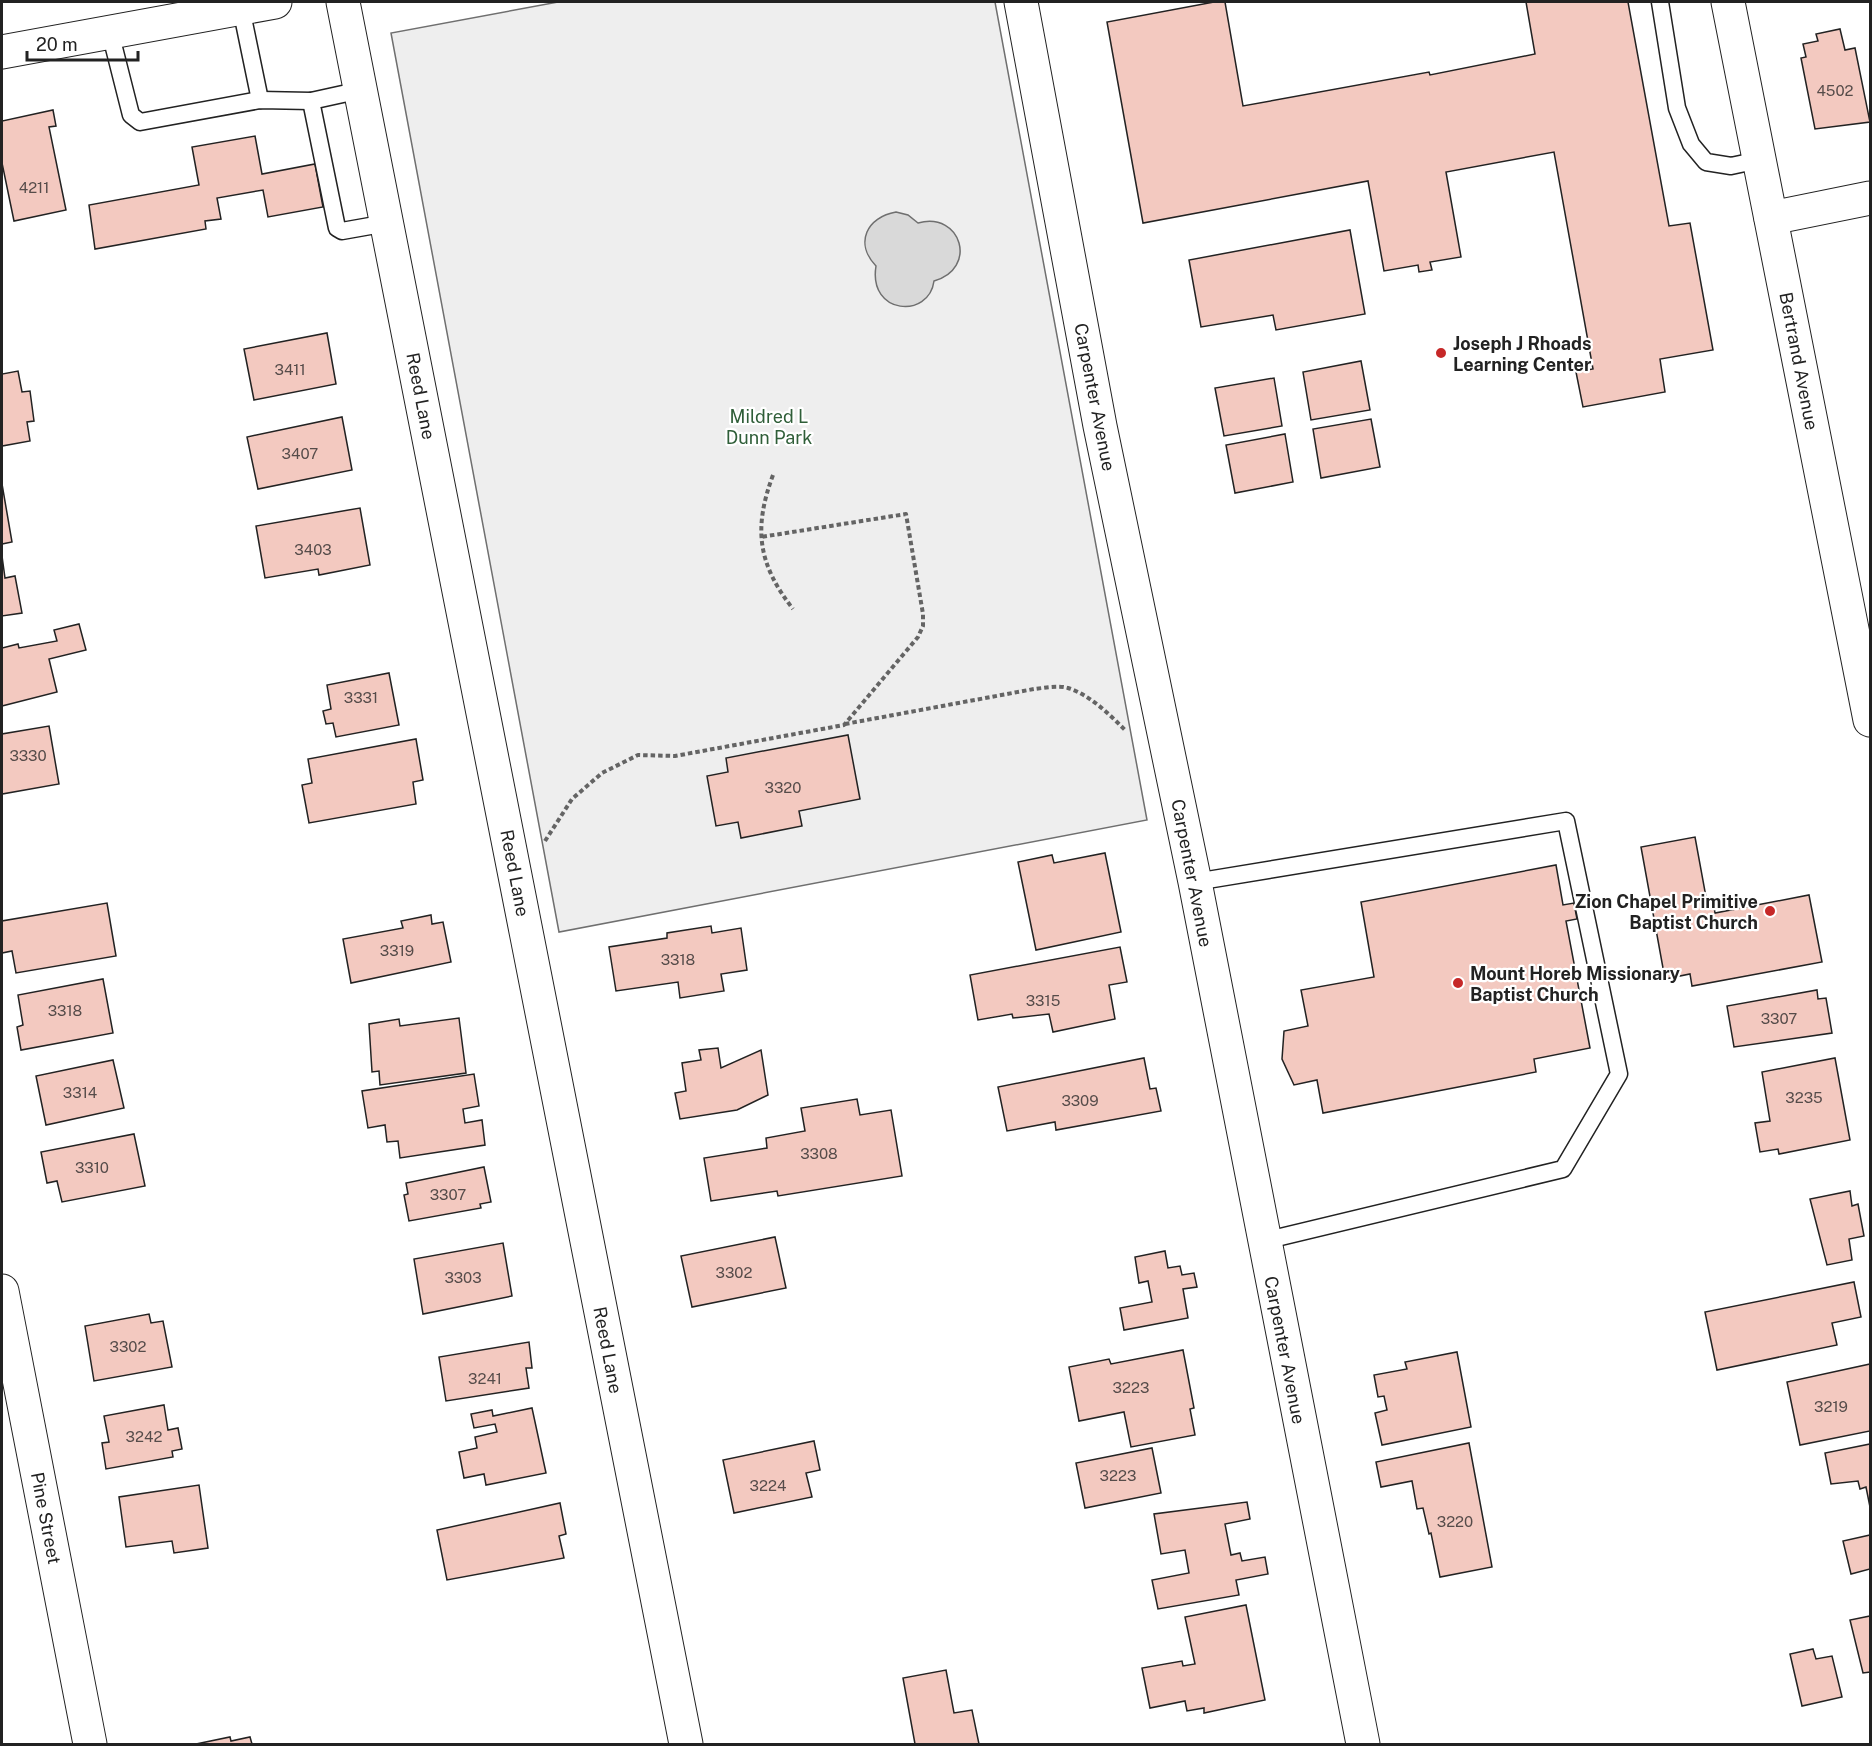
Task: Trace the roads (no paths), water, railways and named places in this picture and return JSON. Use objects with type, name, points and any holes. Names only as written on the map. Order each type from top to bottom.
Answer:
[{"type":"street","points":[[2,52],[274,2]]},
{"type":"street","name":"Reed Lane","points":[[343,2],[686,1744]]},
{"type":"street","name":"Carpenter Avenue","points":[[1021,2],[1100,426],[1195,882],[1363,1744]]},
{"type":"street","name":"Bertrand Avenue","points":[[1728,2],[1770,218],[1867,682],[1870,720]]},
{"type":"street","points":[[1770,218],[1870,198]]},
{"type":"street","name":"Pine Street","points":[[2,1291],[90,1744]]},
{"type":"lane","points":[[1660,2],[1677,108],[1691,144],[1706,162],[1731,165],[1759,160]]},
{"type":"lane","points":[[241,8],[260,100]]},
{"type":"lane","points":[[111,32],[131,115],[140,122],[260,100],[311,101],[361,90]]},
{"type":"lane","points":[[311,101],[337,228],[342,231],[387,223]]},
{"type":"lane","points":[[1195,882],[1566,821],[1619,1074],[1563,1169],[1264,1241]]},
{"type":"place","name":"Joseph J Rhoads Learning Center","points":[[1441,353]]},
{"type":"place","name":"Zion Chapel Primitive Baptist Church","points":[[1770,911]]},
{"type":"place","name":"Mount Horeb Missionary Baptist Church","points":[[1458,983]]},
{"type":"park label","name":"Mildred L Dunn Park","points":[[769,426]]}]
